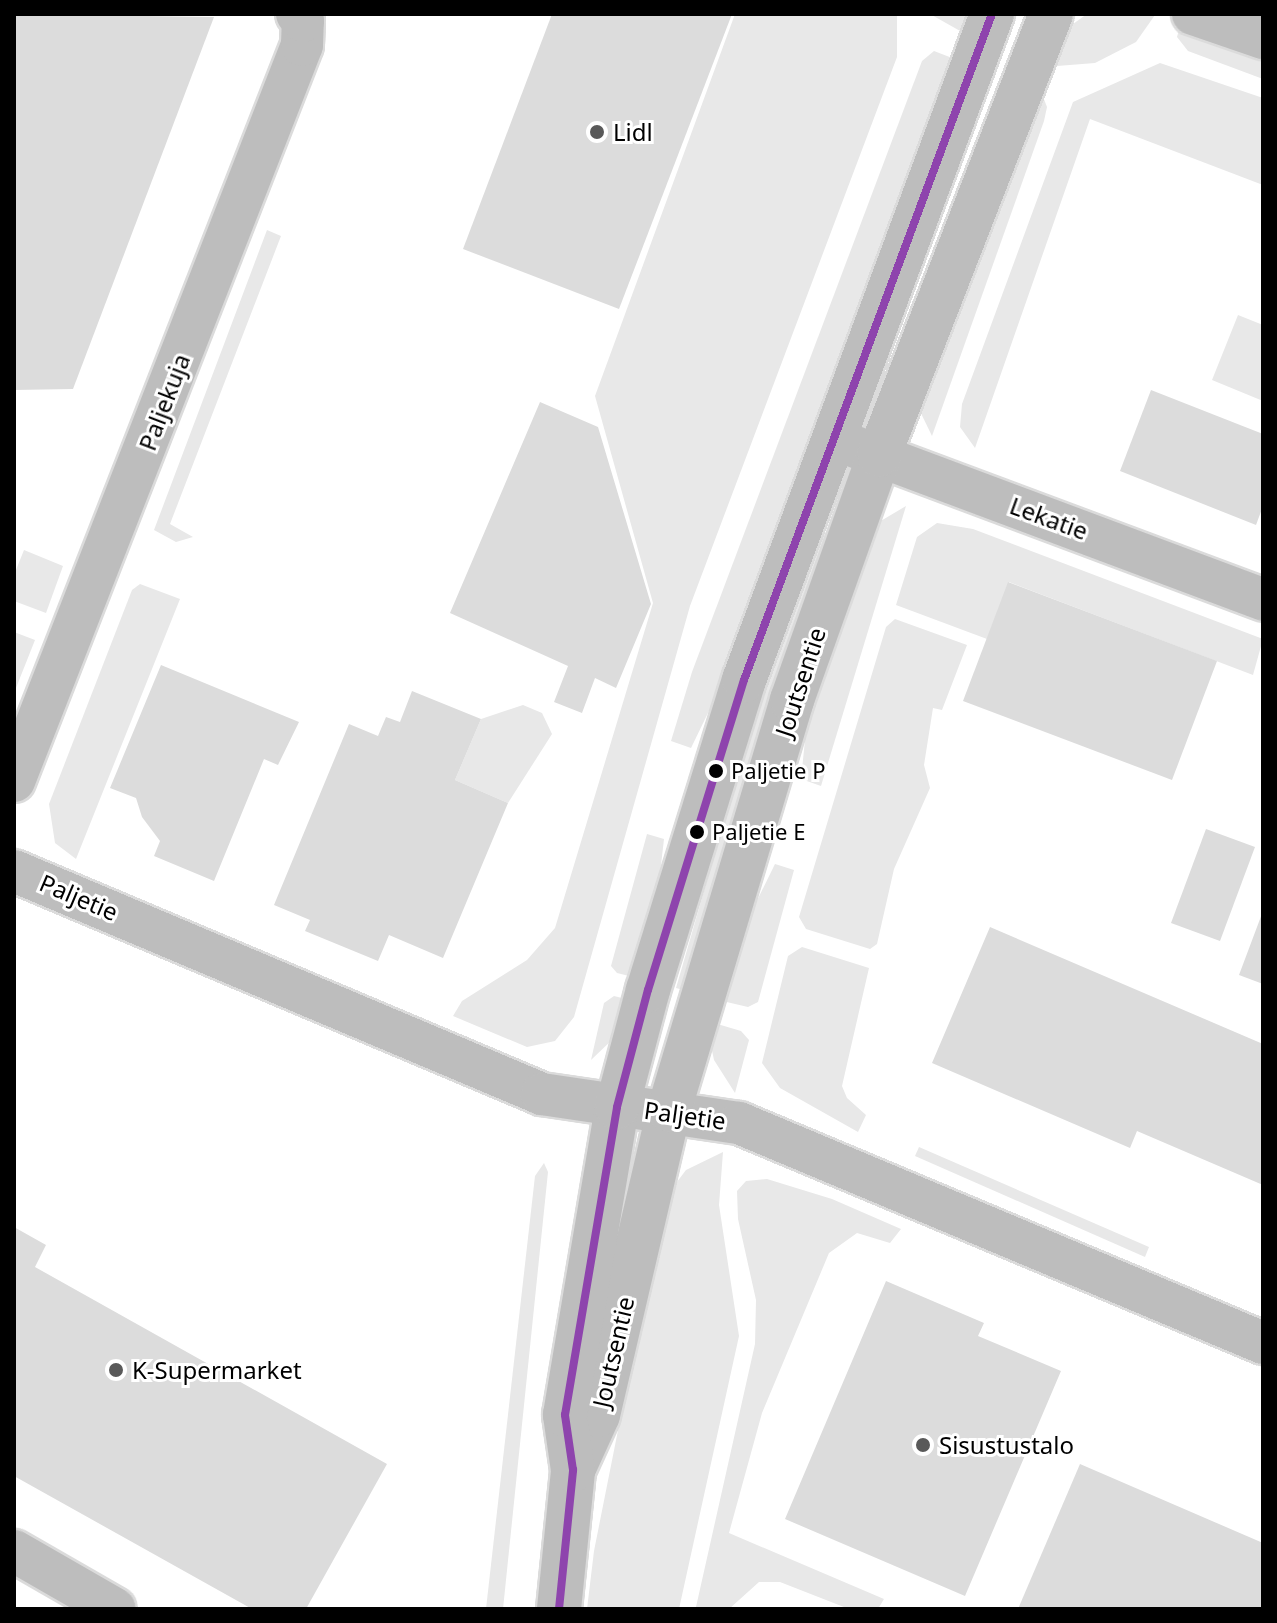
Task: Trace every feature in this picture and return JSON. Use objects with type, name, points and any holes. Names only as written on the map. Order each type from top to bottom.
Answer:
[{"type":"main road","name":"Joutsentie","points":[[573,1470],[565,1415],[617,1107],[744,680],[992,14]]},
{"type":"main road","name":"Joutsentie","points":[[573,1470],[598,1415],[669,1110],[792,700],[879,455],[1051,14]]},
{"type":"main road","points":[[559,1609],[573,1470]]},
{"type":"street","points":[[1193,14],[1263,38]]},
{"type":"street","name":"Paljekuja","points":[[14,781],[302,45],[300,17]]},
{"type":"street","name":"Lekatie","points":[[834,439],[1263,599]]},
{"type":"street","name":"Paljetie","points":[[14,871],[542,1094],[617,1107],[669,1110],[747,1127],[1263,1343]]},
{"type":"street","points":[[14,1551],[115,1609]]},
{"type":"shaded area","points":[[735,14],[897,14],[897,57],[690,606],[574,1017],[555,1041],[527,1047],[453,1016],[462,1001],[527,960],[555,928],[653,603],[595,396]]},
{"type":"shaded area","points":[[930,14],[975,14],[969,36]]},
{"type":"shaded area","points":[[1087,14],[1155,15],[1136,42],[1095,63],[1057,66],[1044,60],[1066,29]]},
{"type":"shaded area","points":[[1180,26],[1263,57],[1263,79],[1188,51],[1177,37]]},
{"type":"shaded area","points":[[934,51],[960,61],[738,651],[691,748],[671,741],[692,672],[922,61]]},
{"type":"shaded area","points":[[1160,63],[1263,98],[1263,185],[1090,119],[975,448],[960,427],[962,404],[1073,102]]},
{"type":"shaded area","points":[[1040,89],[1047,107],[1044,121],[932,436],[915,401]]},
{"type":"shaded area","points":[[267,230],[281,236],[170,524],[193,537],[176,542],[154,530]]},
{"type":"shaded area","points":[[1238,315],[1263,325],[1263,401],[1212,380]]},
{"type":"shaded area","points":[[906,506],[821,786],[801,779],[809,702],[872,533],[879,522]]},
{"type":"shaded area","points":[[937,523],[973,529],[1263,639],[1253,675],[1009,582],[987,639],[896,605],[917,537]]},
{"type":"shaded area","points":[[833,532],[691,992],[676,988],[750,732],[760,672],[822,533]]},
{"type":"shaded area","points":[[24,550],[63,566],[46,613],[14,601],[14,575]]},
{"type":"shaded area","points":[[140,584],[180,599],[76,859],[55,843],[49,804],[132,590]]},
{"type":"shaded area","points":[[895,619],[967,645],[942,710],[933,708],[924,765],[930,788],[894,869],[877,944],[870,949],[806,929],[799,917],[886,627]]},
{"type":"shaded area","points":[[14,632],[35,640],[14,693]]},
{"type":"shaded area","points":[[523,705],[542,713],[552,734],[508,803],[455,780],[481,719]]},
{"type":"shaded area","points":[[647,834],[664,839],[655,917],[637,978],[617,973],[611,966]]},
{"type":"shaded area","points":[[775,864],[794,870],[758,1002],[748,1007],[718,1000],[741,933]]},
{"type":"shaded area","points":[[802,947],[869,968],[842,1086],[847,1098],[866,1115],[858,1132],[780,1088],[762,1063],[788,956]]},
{"type":"shaded area","points":[[614,996],[630,1000],[614,1038],[591,1060],[604,1003]]},
{"type":"shaded area","points":[[714,1023],[741,1031],[749,1040],[735,1093],[714,1060],[710,1041]]},
{"type":"shaded area","points":[[919,1147],[1149,1247],[1145,1257],[915,1156]]},
{"type":"shaded area","points":[[723,1152],[719,1205],[739,1336],[679,1609],[587,1609],[594,1551],[664,1199],[686,1170]]},
{"type":"shaded area","points":[[544,1163],[548,1172],[503,1609],[486,1609],[535,1176]]},
{"type":"shaded area","points":[[767,1179],[832,1199],[901,1229],[890,1243],[857,1233],[829,1253],[762,1413],[729,1533],[884,1599],[878,1609],[849,1609],[780,1582],[759,1582],[729,1609],[696,1607],[755,1344],[756,1300],[738,1219],[737,1191],[746,1181]]},
{"type":"building","points":[[14,14],[214,17],[73,389],[14,390]]},
{"type":"building","name":"Lidl","points":[[552,14],[732,14],[619,309],[463,249]]},
{"type":"building","points":[[1151,390],[1263,434],[1263,506],[1256,525],[1120,471]]},
{"type":"building","points":[[540,402],[598,427],[651,604],[616,688],[595,678],[582,713],[554,702],[568,666],[450,613]]},
{"type":"building","points":[[1008,582],[1217,661],[1172,780],[963,701]]},
{"type":"building","points":[[161,665],[299,722],[278,765],[264,759],[214,881],[154,856],[160,841],[142,817],[136,798],[110,788]]},
{"type":"building","points":[[412,691],[481,719],[455,780],[508,803],[443,958],[389,935],[378,961],[305,931],[310,920],[274,905],[349,724],[378,736],[386,717],[400,722]]},
{"type":"building","points":[[1206,829],[1255,847],[1220,941],[1171,923]]},
{"type":"building","points":[[1263,911],[1263,984],[1239,975]]},
{"type":"building","points":[[990,927],[1263,1044],[1263,1185],[1137,1131],[1130,1148],[932,1063]]},
{"type":"building","name":"K-Supermarket","points":[[14,1227],[46,1245],[35,1267],[387,1464],[306,1609],[252,1609],[14,1476]]},
{"type":"building","name":"Sisustustalo","points":[[886,1281],[984,1323],[978,1336],[1061,1371],[965,1596],[785,1519]]},
{"type":"building","points":[[1080,1464],[1263,1543],[1263,1609],[1018,1609]]},
{"type":"transit line","points":[[559,1609],[573,1470],[565,1415],[617,1107],[648,990],[744,680],[992,14]]},
{"type":"place","name":"Lidl","points":[[597,132]]},
{"type":"place","name":"Paljetie P","points":[[716,771]]},
{"type":"place","name":"Paljetie E","points":[[697,832]]},
{"type":"place","name":"K-Supermarket","points":[[116,1370]]},
{"type":"place","name":"Sisustustalo","points":[[923,1445]]}]
